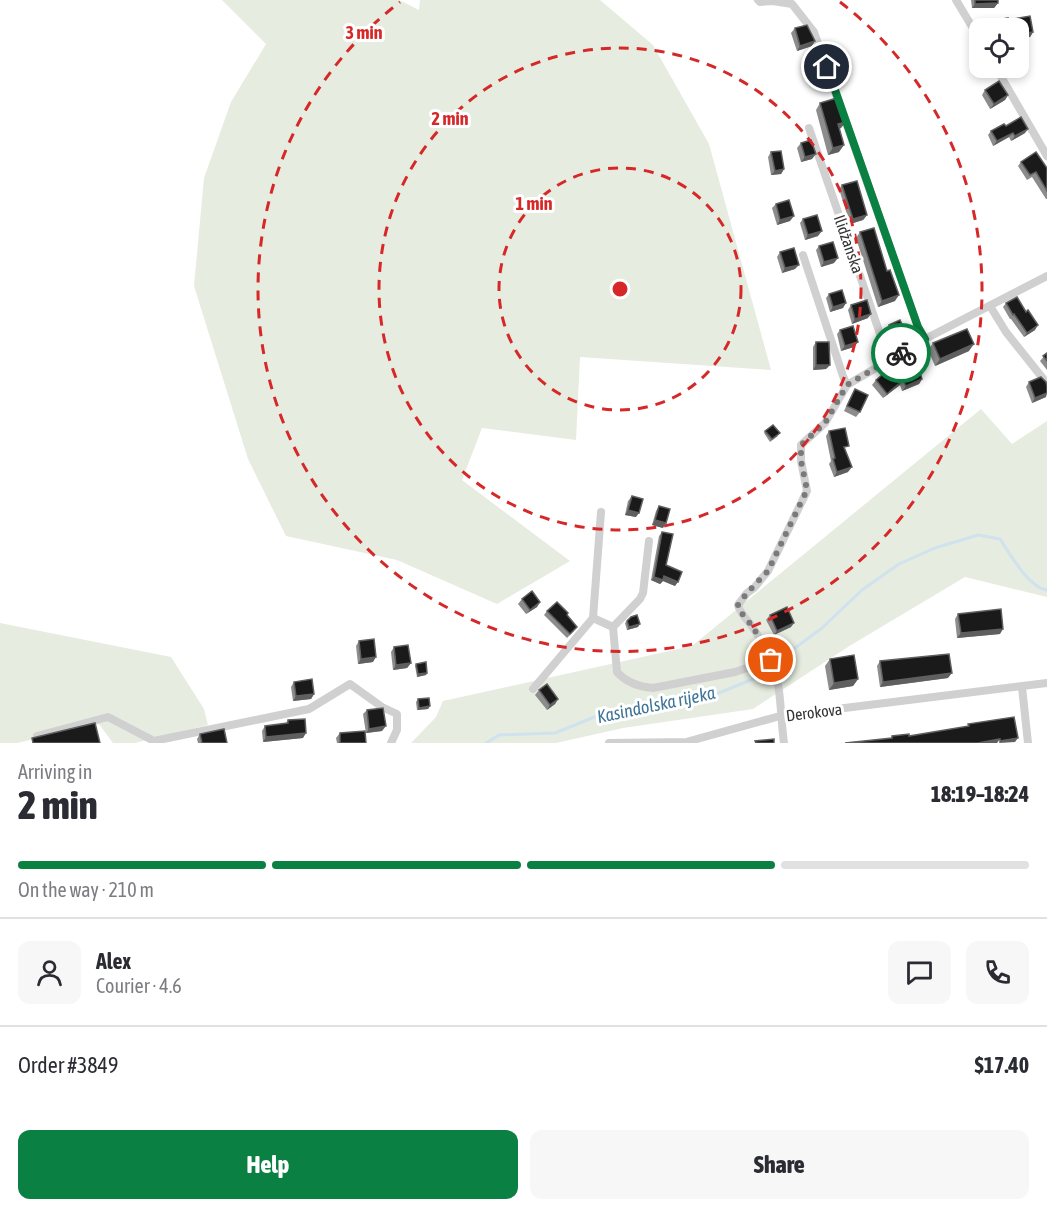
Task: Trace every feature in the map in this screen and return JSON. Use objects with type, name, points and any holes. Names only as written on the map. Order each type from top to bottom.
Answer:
[{"type":"street","points":[[758,0],[792,4],[814,32],[918,327],[925,339]]},
{"type":"street","points":[[956,0],[969,22]]},
{"type":"street","points":[[1003,78],[1047,156]]},
{"type":"street","name":"Ilidžanska","points":[[809,128],[889,360]]},
{"type":"street","points":[[803,255],[847,385]]},
{"type":"street","points":[[784,743],[779,684],[771,660],[738,605],[768,571],[807,490],[801,461],[801,445],[825,423],[847,385],[925,339],[1047,276]]},
{"type":"street","points":[[990,306],[1024,356],[1047,381]]},
{"type":"street","points":[[533,689],[593,618],[601,512]]},
{"type":"street","points":[[649,541],[643,593],[614,627],[617,672],[641,687],[666,686],[735,672],[771,660]]},
{"type":"street","points":[[593,618],[614,627]]},
{"type":"street","name":"Derokova","points":[[609,743],[686,742],[780,716],[1047,683]]},
{"type":"street","points":[[37,736],[108,717],[154,741],[309,709],[350,684],[382,707],[397,714],[397,730],[391,743]]},
{"type":"street","points":[[1022,687],[1028,743]]},
{"type":"shaded area","points":[[222,0],[399,0],[419,10],[420,0],[600,0],[653,45],[709,144],[771,370],[580,357],[576,440],[482,428],[462,480],[570,561],[497,604],[397,560],[286,536],[248,459],[194,286],[204,178],[231,102],[266,44]]},
{"type":"shaded area","points":[[981,409],[1012,444],[1047,421],[1047,597],[965,577],[851,645],[753,709],[623,728],[556,743],[411,743],[436,717],[443,701],[692,646]]},
{"type":"shaded area","points":[[0,623],[171,657],[204,709],[208,725],[135,743],[113,743],[99,724],[17,743],[0,743]]},
{"type":"building","points":[[975,0],[998,0],[998,3],[975,4]]},
{"type":"building","points":[[1030,16],[1033,32],[1029,33],[1029,18],[1019,18]]},
{"type":"building","points":[[807,25],[815,41],[800,46],[795,28]]},
{"type":"building","points":[[999,81],[1008,95],[994,104],[985,90]]},
{"type":"building","points":[[837,98],[846,122],[838,124],[844,145],[833,148],[820,103]]},
{"type":"building","points":[[1021,117],[1028,129],[1015,136],[1013,133],[997,141],[991,131],[1004,124],[1006,126]]},
{"type":"building","points":[[811,140],[816,154],[805,157],[801,143]]},
{"type":"building","points":[[781,151],[784,169],[775,171],[771,152]]},
{"type":"building","points":[[1036,152],[1047,168],[1047,191],[1036,172],[1030,175],[1021,162]]},
{"type":"building","points":[[857,181],[867,215],[853,219],[842,185]]},
{"type":"building","points":[[789,200],[794,216],[780,220],[776,204]]},
{"type":"building","points":[[817,215],[822,231],[808,235],[803,219]]},
{"type":"building","points":[[874,228],[887,271],[890,270],[899,295],[882,301],[860,232]]},
{"type":"building","points":[[833,242],[838,258],[824,262],[819,246]]},
{"type":"building","points":[[794,248],[799,265],[785,268],[780,252]]},
{"type":"building","points":[[842,290],[846,303],[833,307],[829,294]]},
{"type":"building","points":[[1017,297],[1026,312],[1028,310],[1038,325],[1027,333],[1006,303]]},
{"type":"building","points":[[867,300],[871,314],[855,319],[851,305]]},
{"type":"building","points":[[900,320],[908,337],[895,343],[889,325]]},
{"type":"building","points":[[853,326],[858,342],[845,346],[840,330]]},
{"type":"building","points":[[967,329],[974,344],[940,359],[933,343]]},
{"type":"building","points":[[816,342],[829,342],[830,365],[816,365]]},
{"type":"building","points":[[918,365],[922,379],[906,386],[903,380],[887,394],[876,380],[889,369],[894,374]]},
{"type":"building","points":[[1041,377],[1046,382],[1047,393],[1035,398],[1029,382]]},
{"type":"building","points":[[855,389],[868,395],[860,412],[847,406]]},
{"type":"building","points":[[773,425],[780,433],[772,439],[765,431]]},
{"type":"building","points":[[845,428],[849,446],[844,447],[852,467],[837,472],[829,431]]},
{"type":"building","points":[[632,496],[643,499],[639,513],[628,510]]},
{"type":"building","points":[[659,506],[670,509],[666,523],[655,520]]},
{"type":"building","points":[[662,532],[673,534],[666,565],[682,572],[678,582],[664,576],[663,580],[654,577]]},
{"type":"building","points":[[532,591],[540,602],[530,610],[522,599]]},
{"type":"building","points":[[557,602],[577,627],[570,634],[547,611]]},
{"type":"building","points":[[787,607],[794,623],[777,631],[770,615]]},
{"type":"building","points":[[1001,609],[1003,629],[961,633],[958,614]]},
{"type":"building","points":[[637,615],[640,624],[629,627],[627,621]]},
{"type":"building","points":[[374,639],[376,657],[361,659],[359,641]]},
{"type":"building","points":[[408,645],[411,663],[396,665],[394,647]]},
{"type":"building","points":[[949,654],[952,673],[883,682],[880,661]]},
{"type":"building","points":[[854,655],[858,679],[834,683],[830,659]]},
{"type":"building","points":[[426,662],[427,673],[418,674],[416,664]]},
{"type":"building","points":[[312,679],[314,694],[296,696],[294,682]]},
{"type":"building","points":[[547,684],[558,699],[550,705],[539,690]]},
{"type":"building","points":[[429,698],[430,706],[419,708],[418,699]]},
{"type":"building","points":[[383,708],[386,726],[369,729],[367,710]]},
{"type":"building","points":[[1014,717],[1018,738],[1000,741],[1000,739],[978,743],[845,743],[909,734],[909,736]]},
{"type":"building","points":[[305,719],[306,733],[266,737],[265,726],[288,723],[288,720]]},
{"type":"building","points":[[95,723],[100,743],[33,743],[32,738]]},
{"type":"building","points":[[224,729],[227,743],[202,743],[200,734]]},
{"type":"building","points":[[365,731],[366,743],[340,743],[340,733]]},
{"type":"building","points":[[774,739],[774,743],[756,743],[755,741]]},
{"type":"waterway","name":"Kasindolska rijeka","points":[[486,743],[499,735],[555,733],[597,716],[714,695],[753,679],[822,628],[862,590],[899,564],[935,548],[978,535],[1000,539],[1027,577],[1040,588],[1047,590]]},
{"type":"way so far","points":[[771,660],[738,605],[768,571],[807,490],[801,461],[801,445],[825,423],[847,385],[901,353]]},
{"type":"route","points":[[827,67],[888,245],[918,327],[925,339],[901,353]]}]
